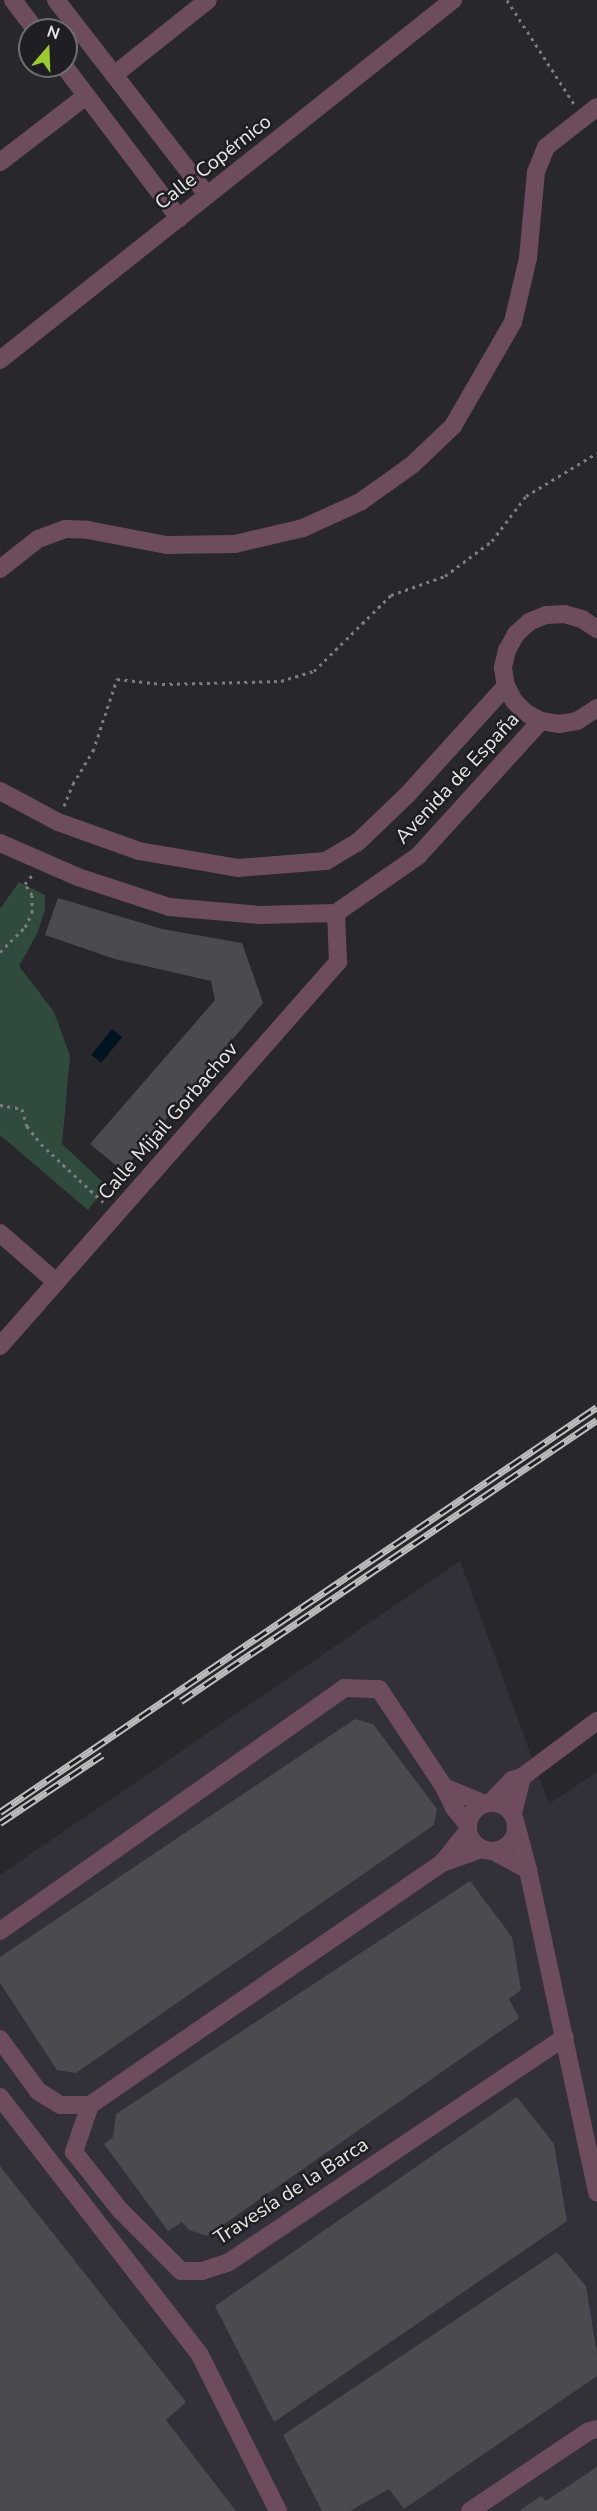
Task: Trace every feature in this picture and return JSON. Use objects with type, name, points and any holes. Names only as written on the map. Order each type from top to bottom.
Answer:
[{"type":"street","points":[[13,0],[27,18]]},
{"type":"street","points":[[56,0],[207,195]]},
{"type":"street","points":[[114,75],[208,0]]},
{"type":"street","name":"Calle Copérnico","points":[[0,360],[453,0]]},
{"type":"street","points":[[73,78],[179,218]]},
{"type":"street","points":[[0,162],[86,96]]},
{"type":"street","points":[[0,569],[38,539],[65,529],[88,530],[167,545],[235,544],[303,528],[360,502],[412,465],[453,426],[513,322],[528,258],[536,172],[546,147],[590,112]]},
{"type":"street","points":[[594,717],[559,724],[541,721],[520,707],[506,686],[503,668],[507,650],[516,634],[529,622],[546,615],[565,614],[582,619],[597,629]]},
{"type":"street","name":"Avenida de España","points":[[0,791],[58,822],[139,851],[238,868],[326,861],[358,842],[408,794],[506,686]]},
{"type":"street","name":"Avenida de España","points":[[336,913],[418,856],[541,721]]},
{"type":"street","points":[[0,843],[42,863],[169,907],[260,915],[336,913]]},
{"type":"street","name":"Calle Mijail Gorbachov","points":[[0,1346],[338,962],[336,913]]},
{"type":"street","points":[[0,1233],[56,1282]]},
{"type":"street","points":[[0,1931],[344,1688],[379,1689],[444,1787],[473,1841],[528,1870]]},
{"type":"street","points":[[442,1863],[468,1828],[472,1813],[487,1803],[512,1780],[522,1777],[597,1721]]},
{"type":"street","points":[[0,2039],[38,2091],[60,2105],[90,2105],[442,1863],[511,1843],[522,1777]]},
{"type":"street","points":[[444,1787],[487,1803],[501,1804],[515,1821],[565,2037],[597,2193]]},
{"type":"street","name":"Travesía de la Barca","points":[[90,2105],[74,2152],[120,2210],[181,2271],[202,2271],[229,2262],[565,2037]]},
{"type":"street","points":[[0,2097],[200,2355],[278,2511]]},
{"type":"street","points":[[470,2511],[589,2431],[597,2429]]},
{"type":"path","points":[[507,0],[562,87],[590,112]]},
{"type":"path","points":[[58,822],[73,784],[93,751],[117,680],[162,684],[281,681],[314,671],[391,595],[445,576],[492,541],[526,496],[597,453]]},
{"type":"path","points":[[0,951],[25,927],[32,913],[32,895],[25,884],[42,863]]},
{"type":"path","points":[[0,1105],[22,1109],[27,1125],[41,1144],[116,1214]]},
{"type":"shaded area","points":[[460,1561],[549,1804],[597,1772],[597,2511],[0,2511],[0,1875]]},
{"type":"green space","points":[[19,882],[45,895],[45,910],[37,934],[19,966],[54,1012],[70,1056],[62,1144],[107,1186],[88,1210],[0,1135],[0,909]]},
{"type":"water","points":[[112,1029],[122,1037],[101,1063],[91,1055]]},
{"type":"building","points":[[58,898],[162,929],[242,943],[263,1003],[123,1171],[90,1144],[215,1000],[211,981],[115,959],[45,935]]},
{"type":"building","points":[[355,1719],[373,1724],[437,1809],[434,1825],[76,2073],[57,2070],[0,1983],[0,1957]]},
{"type":"building","points":[[470,1881],[512,1937],[521,1990],[509,1999],[519,2018],[207,2236],[189,2230],[182,2222],[168,2231],[104,2144],[113,2137],[116,2114]]},
{"type":"building","points":[[517,2097],[554,2144],[567,2221],[274,2422],[215,2306]]},
{"type":"building","points":[[0,2166],[186,2402],[166,2420],[236,2511],[0,2511]]},
{"type":"building","points":[[557,2252],[586,2286],[597,2354],[597,2376],[404,2509],[389,2489],[350,2511],[322,2511],[283,2435]]},
{"type":"building","points":[[597,2467],[597,2511],[519,2511],[541,2496],[546,2501]]},
{"type":"railway","points":[[0,1812],[597,1407]]},
{"type":"railway","points":[[181,1701],[597,1420]]},
{"type":"railway","points":[[0,1823],[102,1755]]}]
